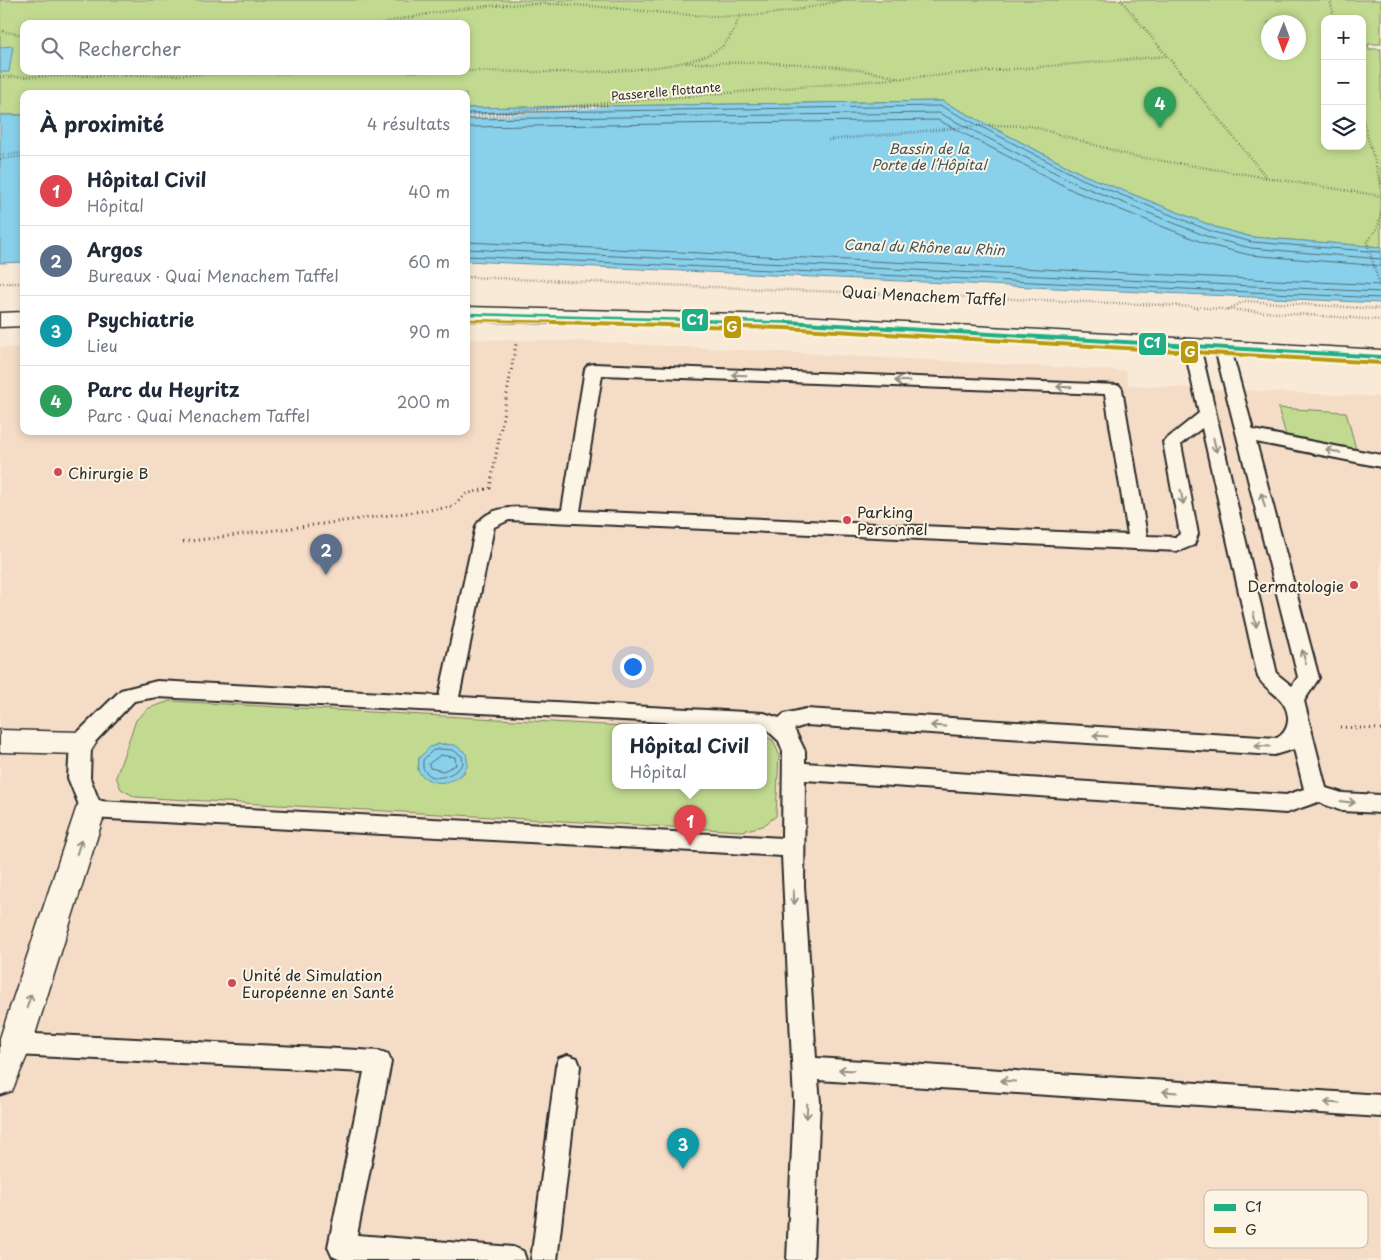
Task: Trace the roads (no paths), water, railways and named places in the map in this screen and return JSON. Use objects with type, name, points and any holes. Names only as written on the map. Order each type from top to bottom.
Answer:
[{"type":"main road","points":[[470,314],[784,322],[1381,357]]},
{"type":"main road","points":[[0,320],[20,319]]},
{"type":"main road","points":[[0,742],[81,743]]},
{"type":"main road","points":[[0,1080],[8,1044],[91,809]]},
{"type":"lane","points":[[1192,346],[1268,677],[1293,700],[1316,793]]},
{"type":"lane","points":[[1223,348],[1310,678],[1293,700]]},
{"type":"lane","points":[[570,518],[594,370],[1113,389],[1139,543]]},
{"type":"lane","points":[[447,705],[485,526],[489,520],[509,514],[1179,544],[1187,540],[1189,534],[1172,442],[1208,415]]},
{"type":"lane","points":[[1246,435],[1381,460]]},
{"type":"lane","points":[[793,848],[91,809],[79,778],[81,743],[128,695],[157,689],[764,721],[781,728],[790,738],[795,771],[793,886],[807,1102],[800,1260]]},
{"type":"lane","points":[[781,728],[791,720],[806,717],[1274,747],[1286,745],[1294,738],[1299,725]]},
{"type":"lane","points":[[795,771],[1286,804],[1303,800],[1316,793],[1342,802],[1381,804]]},
{"type":"lane","points":[[8,1044],[379,1062],[341,1247],[513,1260]]},
{"type":"lane","points":[[544,1260],[568,1066]]},
{"type":"lane","points":[[805,1068],[1381,1106]]},
{"type":"water","points":[[13,46],[9,72],[0,72],[0,47]]},
{"type":"water","points":[[942,101],[1084,175],[1215,227],[1252,237],[1381,247],[1381,303],[470,261],[470,108]]},
{"type":"water","points":[[0,115],[20,115],[20,262],[0,263]]},
{"type":"water","points":[[439,744],[455,745],[466,753],[468,765],[458,777],[444,782],[430,780],[423,777],[418,771],[419,758],[430,747]]},
{"type":"place","name":"Parc du Heyritz","points":[[1160,128]]},
{"type":"place","name":"Chirurgie B","points":[[58,472]]},
{"type":"place","name":"Parking Personnel","points":[[847,520]]},
{"type":"place","name":"Argos","points":[[326,575]]},
{"type":"place","name":"Dermatologie","points":[[1354,585]]},
{"type":"place","name":"Hôpital Civil","points":[[690,846]]},
{"type":"place","name":"Unité de Simulation Européenne en Santé","points":[[232,983]]},
{"type":"place","name":"Psychiatrie","points":[[683,1169]]},
{"type":"water label","name":"Bassin de la Porte de l’Hôpital","points":[[929,156]]},
{"type":"water label","name":"Canal du Rhône au Rhin","points":[[924,247]]}]
